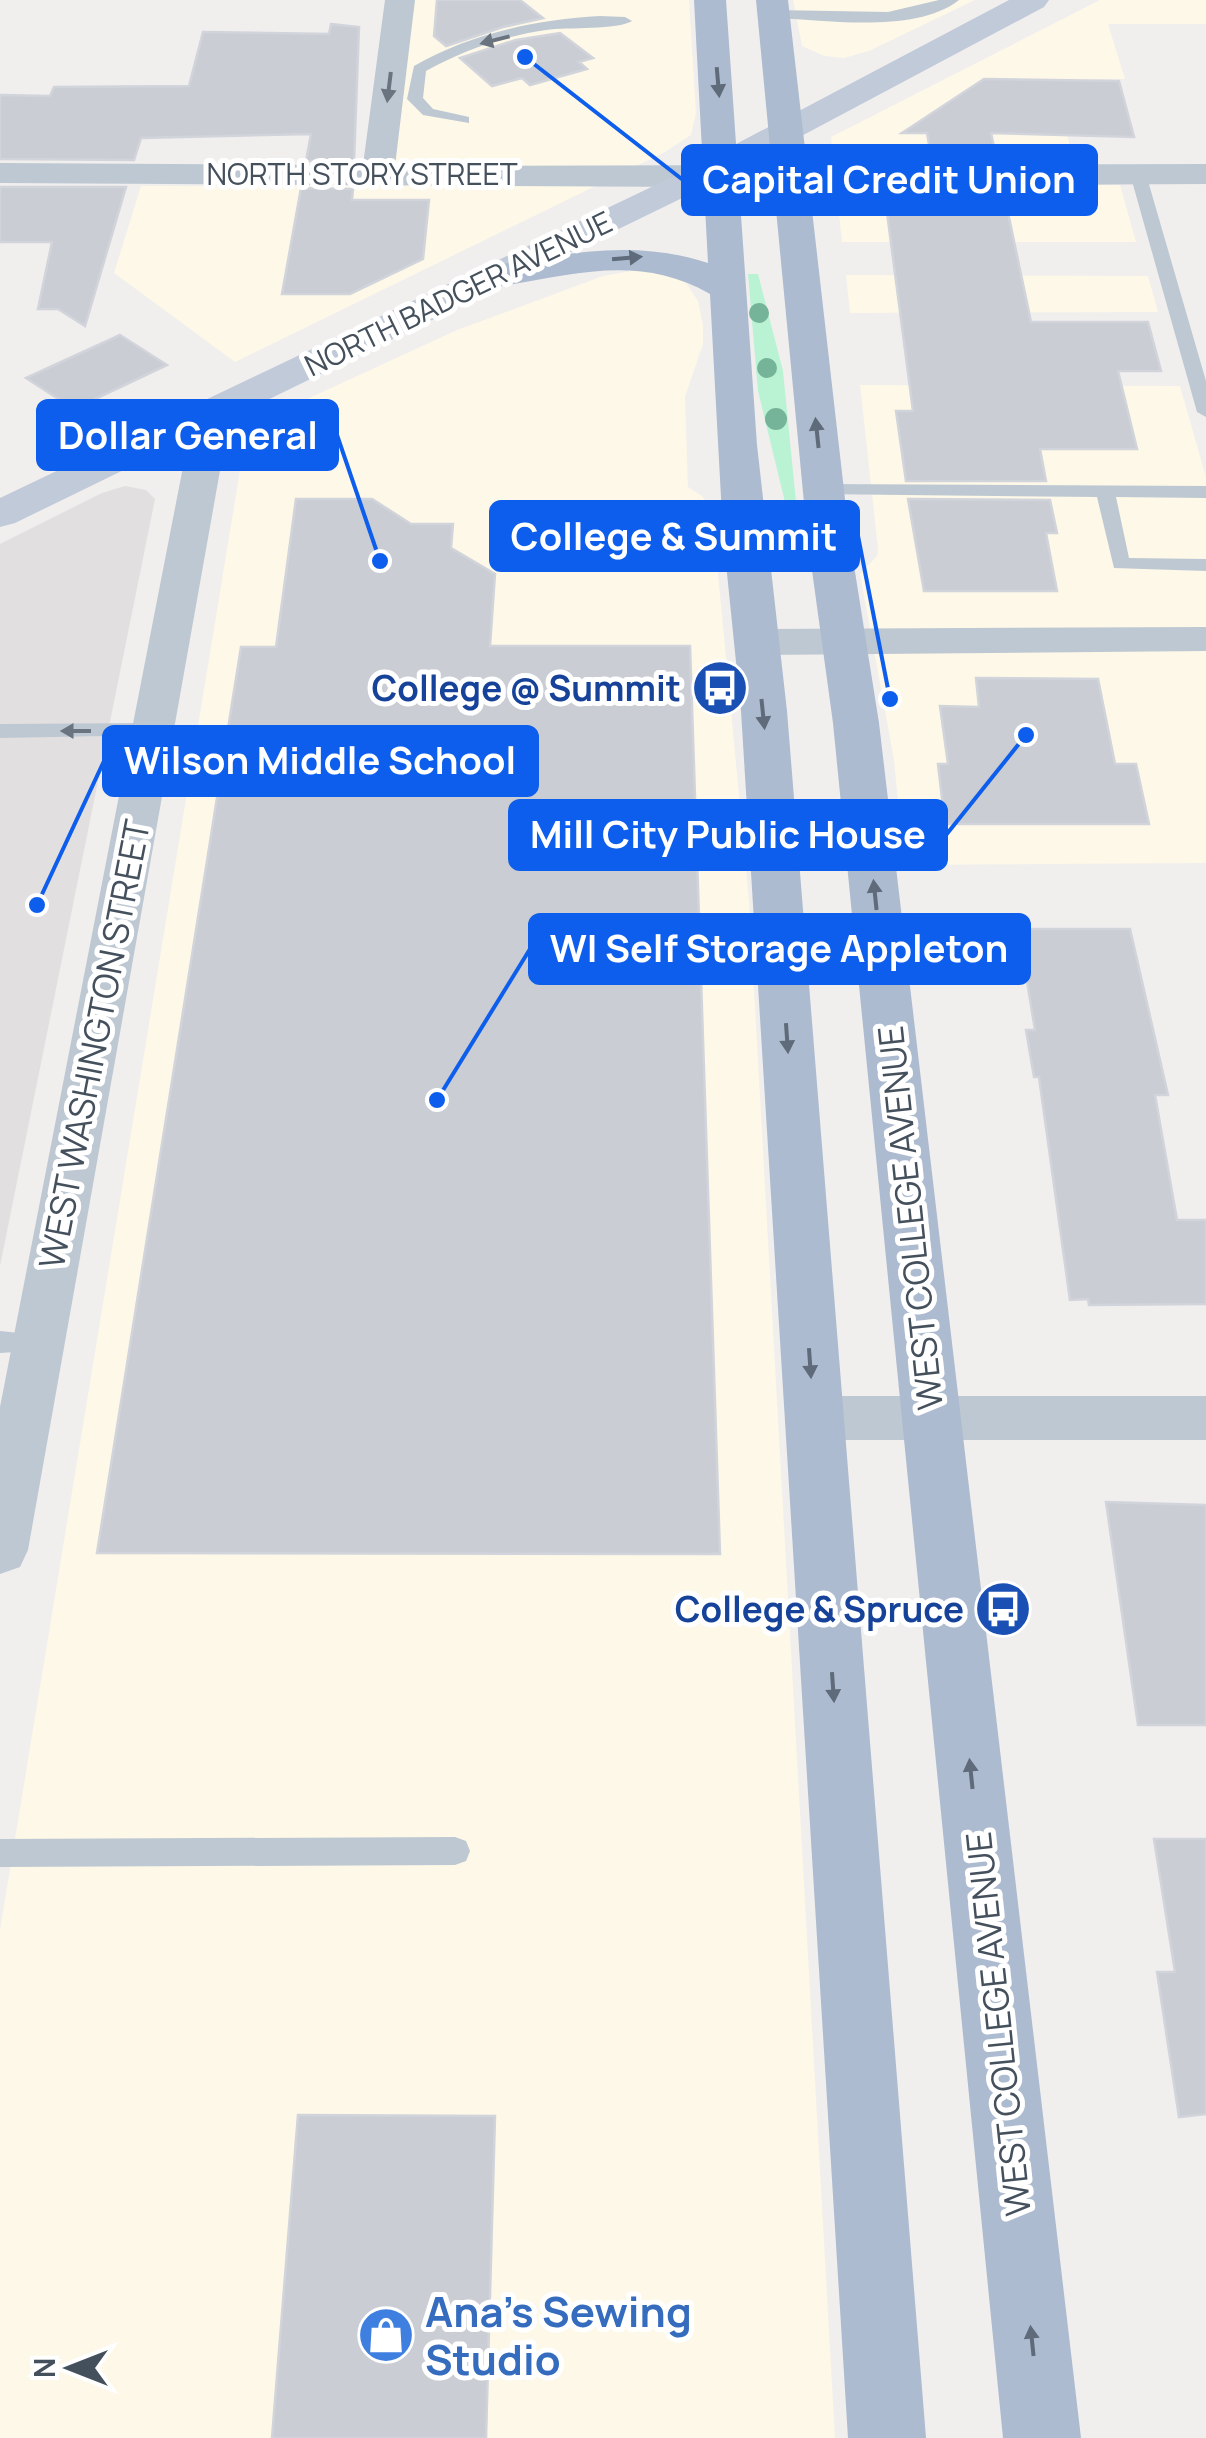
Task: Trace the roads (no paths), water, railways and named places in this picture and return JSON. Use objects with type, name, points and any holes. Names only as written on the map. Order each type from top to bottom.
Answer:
[{"type":"main road","points":[[710,0],[715,172],[754,642],[764,711],[886,2438]]},
{"type":"main road","name":"NORTH BADGER AVENUE","points":[[0,514],[715,172],[789,153],[1033,0]]},
{"type":"main road","name":"WEST COLLEGE AVENUE","points":[[773,7],[841,641],[856,723],[1042,2438]]},
{"type":"main road","points":[[496,276],[643,257],[684,263],[725,287]]},
{"type":"street","points":[[378,174],[400,0]]},
{"type":"street","points":[[789,153],[1138,174],[1206,174]]},
{"type":"street","name":"NORTH STORY STREET","points":[[0,172],[715,172]]},
{"type":"street","name":"WEST WASHINGTON STREET","points":[[0,1550],[19,1343],[152,730],[202,465],[169,432]]},
{"type":"street","points":[[754,642],[1206,639]]},
{"type":"street","points":[[814,1418],[1206,1418]]},
{"type":"lane","points":[[773,7],[835,7],[859,15],[908,15],[932,10],[952,0]]},
{"type":"lane","points":[[859,15],[874,4]]},
{"type":"lane","points":[[463,120],[428,112],[415,99],[419,69],[445,52],[584,18],[624,21]]},
{"type":"lane","points":[[1138,174],[1206,412]]},
{"type":"lane","points":[[824,490],[1206,492]]},
{"type":"lane","points":[[1105,491],[1121,564],[1206,565]]},
{"type":"lane","points":[[0,731],[152,730]]},
{"type":"lane","points":[[0,1854],[455,1851]]},
{"type":"place","name":"Capital Credit Union","points":[[525,57]]},
{"type":"place","name":"Dollar General","points":[[380,561]]},
{"type":"place","name":"College @ Summit","points":[[720,688]]},
{"type":"place","name":"College & Summit","points":[[890,699]]},
{"type":"place","name":"Mill City Public House","points":[[1026,735]]},
{"type":"place","name":"Wilson Middle School","points":[[37,905]]},
{"type":"place","name":"WI Self Storage Appleton","points":[[437,1100]]},
{"type":"place","name":"College & Spruce","points":[[1003,1609]]},
{"type":"place","name":"Ana’s Sewing Studio","points":[[386,2335]]}]
